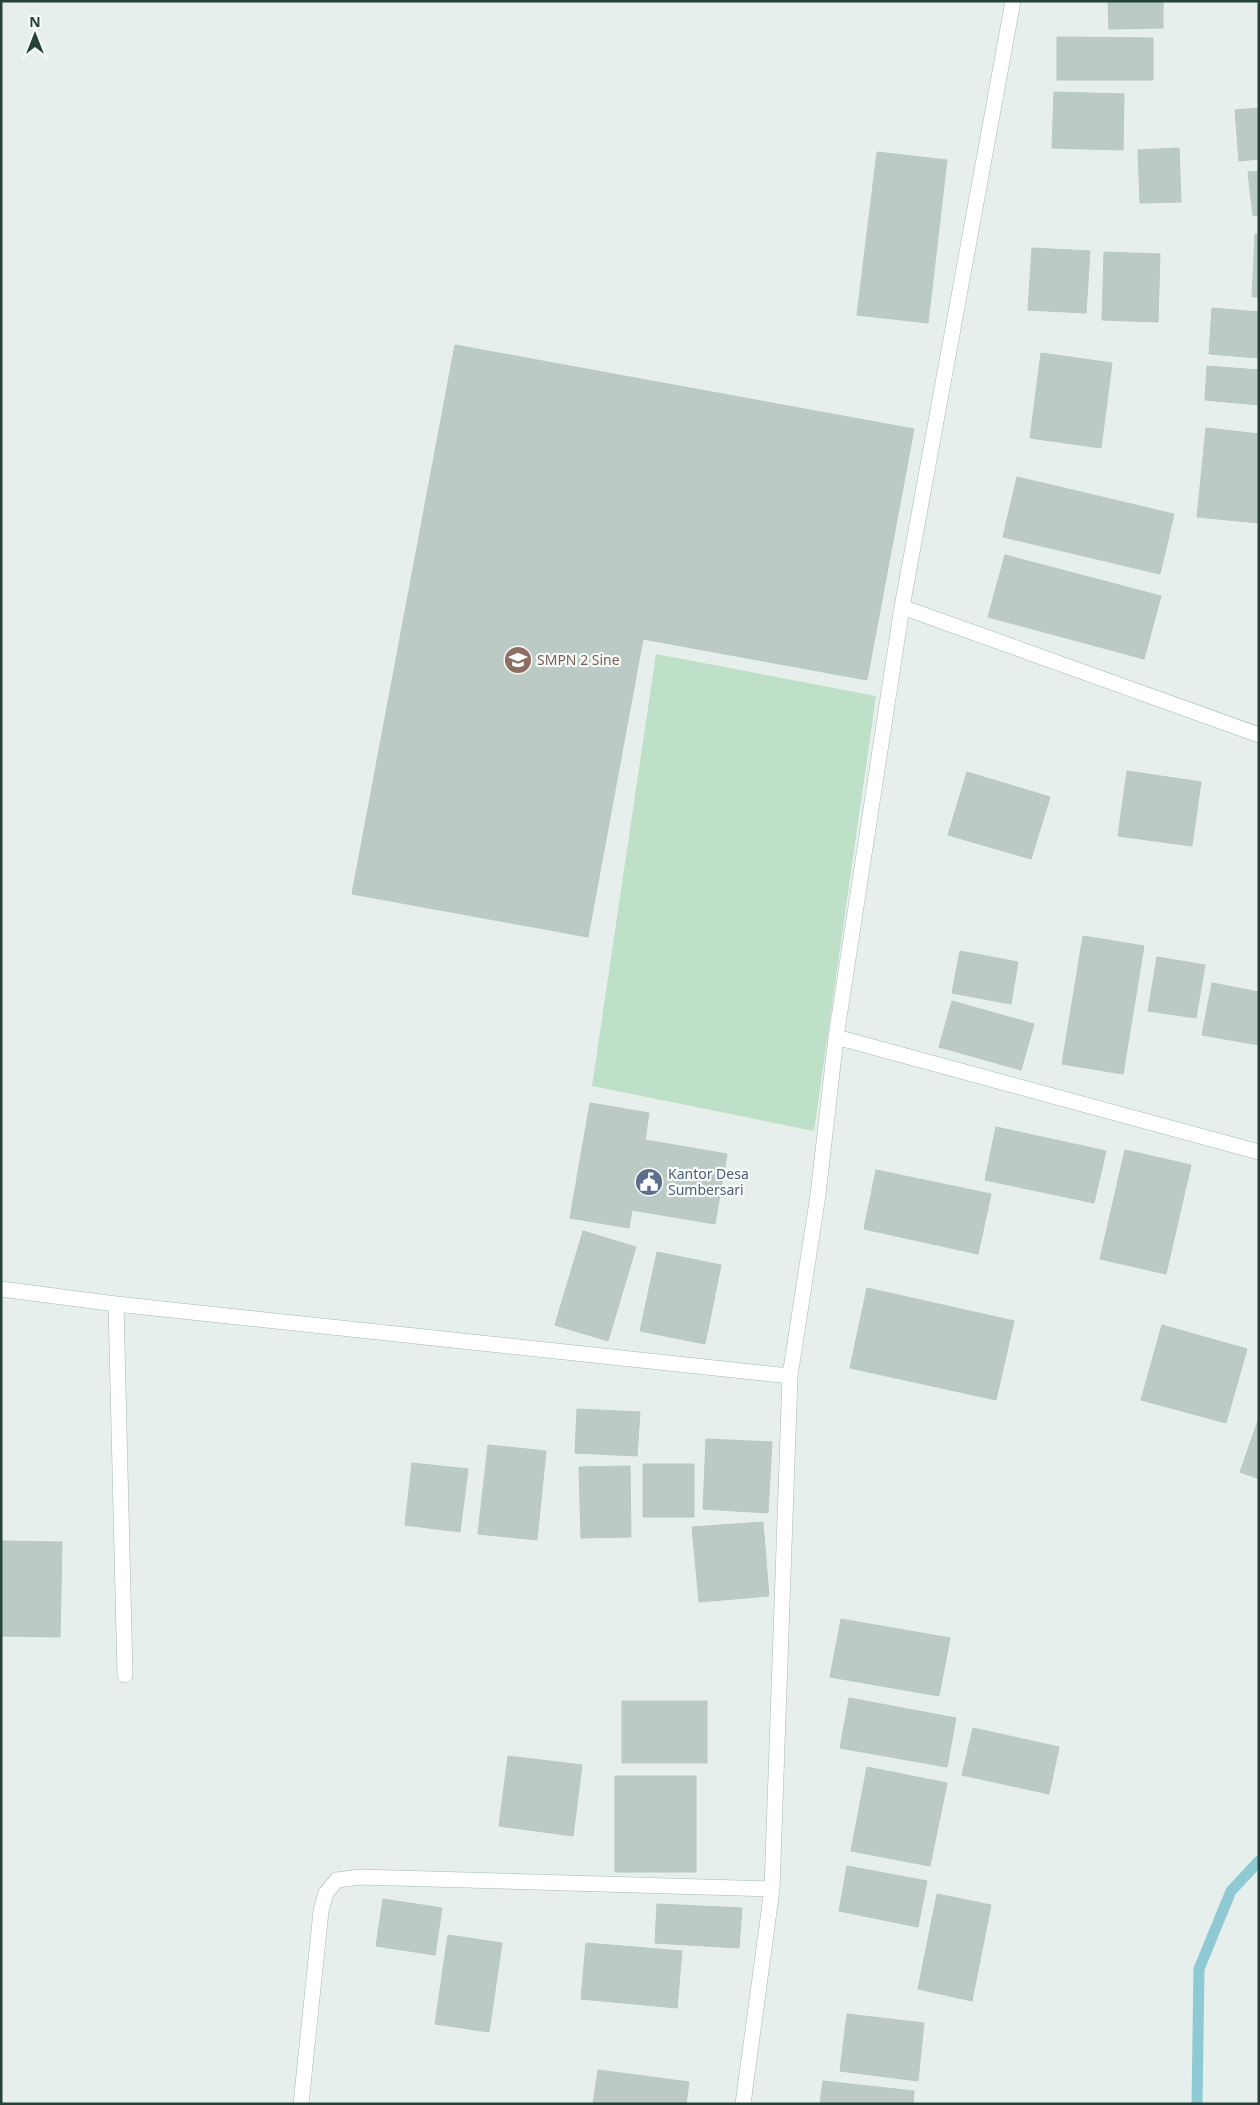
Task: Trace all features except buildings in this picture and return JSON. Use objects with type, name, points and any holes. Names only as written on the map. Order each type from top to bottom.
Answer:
[{"type":"street","points":[[742,2104],[772,1889],[790,1376],[818,1195],[836,1037],[902,607],[1012,1]]},
{"type":"street","points":[[902,607],[1259,735]]},
{"type":"street","points":[[836,1037],[1259,1152]]},
{"type":"street","points":[[1,1289],[116,1304],[790,1376]]},
{"type":"street","points":[[116,1304],[125,1675]]},
{"type":"street","points":[[301,2104],[320,1911],[326,1893],[337,1880],[360,1877],[772,1889]]},
{"type":"green space","points":[[656,654],[876,696],[814,1131],[592,1086]]},
{"type":"waterway","points":[[1197,2104],[1199,1969],[1231,1891],[1259,1861]]},
{"type":"place","name":"SMPN 2 Sine","points":[[518,660]]},
{"type":"place","name":"Kantor Desa Sumbersari","points":[[649,1182]]}]
